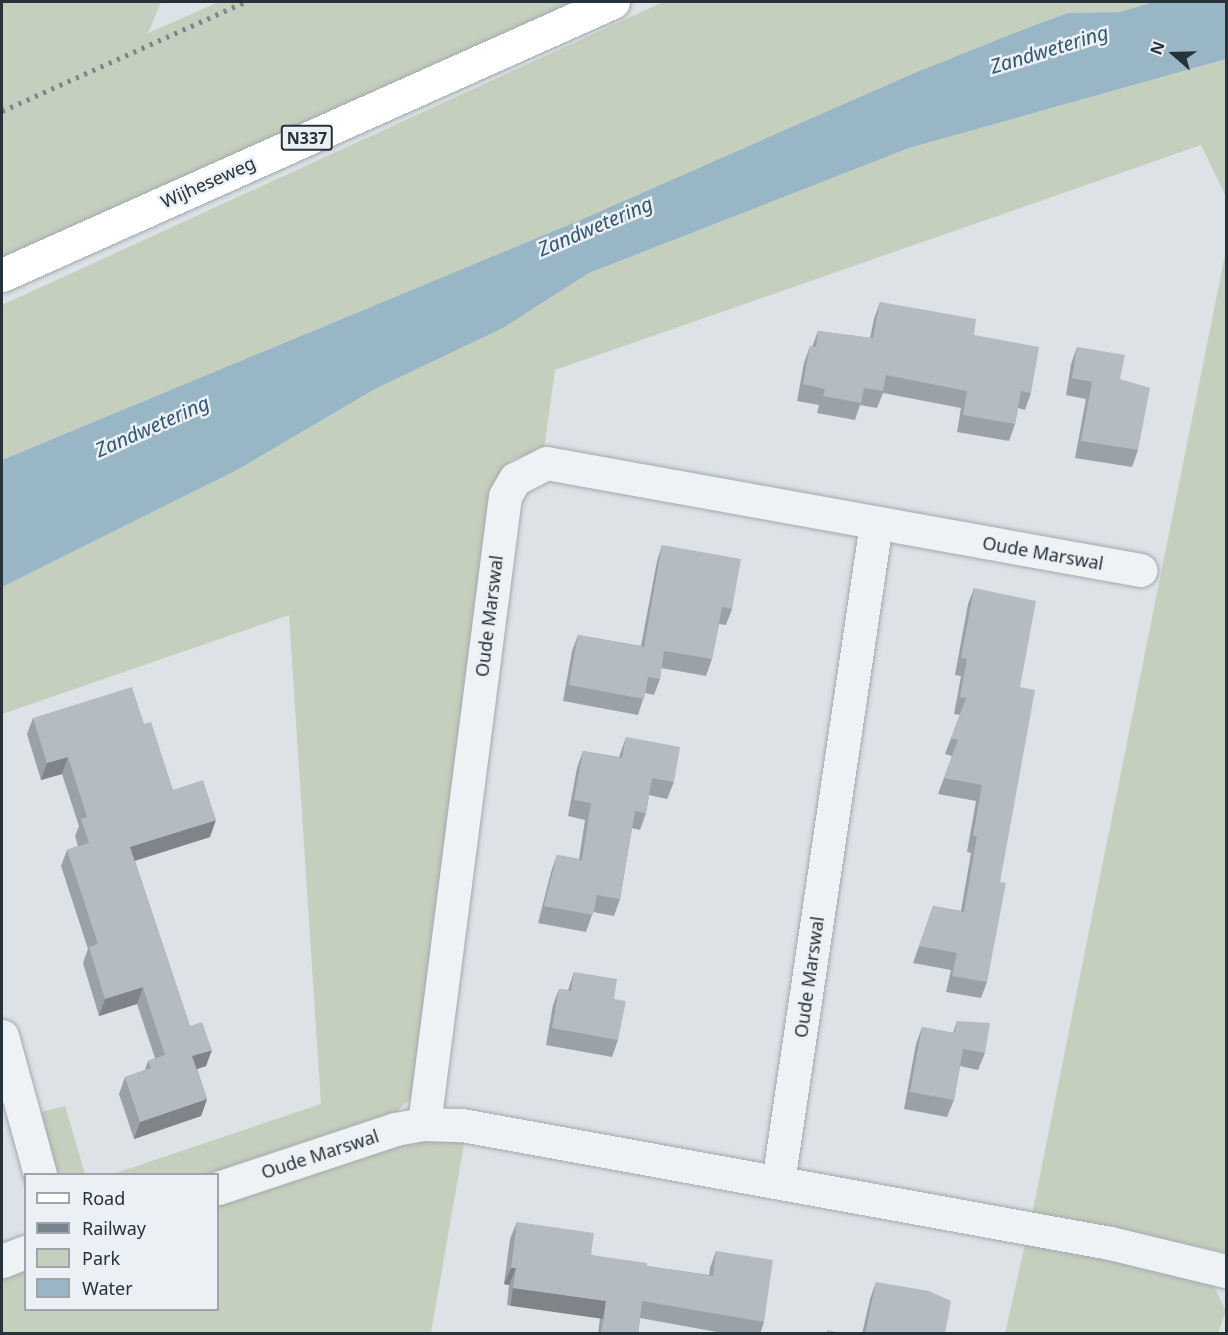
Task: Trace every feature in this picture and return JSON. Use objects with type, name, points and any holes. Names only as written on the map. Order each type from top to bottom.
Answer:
[{"type":"main road","name":"Wijheseweg","points":[[2,275],[613,2]]},
{"type":"street","name":"Oude Marswal","points":[[424,1124],[505,496],[515,479],[546,463],[1140,570]]},
{"type":"street","name":"Oude Marswal","points":[[778,1182],[876,523]]},
{"type":"street","points":[[2,1036],[40,1173]]},
{"type":"street","name":"Oude Marswal","points":[[219,1188],[424,1124],[462,1125],[1110,1243],[1227,1271]]},
{"type":"street","points":[[2,1261],[24,1253]]},
{"type":"green space","points":[[2,2],[161,2],[148,33],[219,2],[573,2],[2,263]]},
{"type":"green space","points":[[663,2],[1154,2],[1120,12],[1068,13],[1032,26],[912,74],[585,218],[2,460],[2,305]]},
{"type":"green space","points":[[1226,59],[1226,197],[1201,145],[555,370],[544,450],[512,459],[495,480],[489,499],[412,1097],[391,1117],[219,1174],[116,1173],[321,1104],[289,615],[2,714],[2,587],[237,470],[375,389],[503,328],[589,273],[909,148]]},
{"type":"green space","points":[[1226,250],[1226,1252],[1032,1215]]},
{"type":"green space","points":[[65,1106],[85,1173],[54,1173],[38,1117],[41,1112]]},
{"type":"green space","points":[[465,1138],[431,1333],[2,1333],[2,1275],[24,1267],[24,1311],[219,1311],[219,1202],[417,1139]]},
{"type":"green space","points":[[1026,1239],[1211,1280],[1226,1311],[1218,1333],[1005,1334]]},
{"type":"water","name":"Zandwetering","points":[[1154,2],[1226,2],[1226,59],[909,148],[589,273],[503,328],[375,389],[237,470],[2,587],[2,460],[585,218],[912,74],[1032,26],[1068,13],[1120,12]]},
{"type":"building","points":[[880,302],[976,319],[974,335],[1039,347],[1031,393],[1021,391],[1015,424],[963,415],[967,391],[886,375],[883,391],[864,388],[861,403],[823,396],[825,389],[803,384],[810,346],[816,347],[818,331],[873,338]]},
{"type":"building","points":[[1077,347],[1125,355],[1120,379],[1150,388],[1138,450],[1081,441],[1092,382],[1072,378]]},
{"type":"building","points":[[662,545],[741,559],[732,609],[722,607],[712,659],[664,651],[660,679],[648,677],[644,699],[569,685],[578,635],[644,647]]},
{"type":"building","points":[[974,588],[1036,601],[1020,687],[1035,690],[1000,882],[1006,883],[987,982],[952,976],[957,953],[919,946],[933,906],[964,912],[977,836],[973,836],[982,785],[944,778],[958,740],[951,738],[966,698],[960,697],[967,659],[961,658]]},
{"type":"building","points":[[132,687],[144,724],[151,722],[173,790],[203,780],[216,820],[130,847],[190,1026],[202,1022],[212,1050],[192,1056],[207,1099],[140,1122],[125,1077],[151,1068],[148,1061],[165,1055],[143,987],[105,999],[89,947],[98,944],[67,850],[89,843],[81,819],[87,817],[68,757],[47,763],[33,718]]},
{"type":"building","points":[[626,737],[680,747],[674,782],[652,778],[646,813],[635,811],[620,899],[597,895],[593,915],[544,906],[557,855],[582,860],[591,803],[574,800],[583,751],[622,758]]},
{"type":"building","points":[[574,972],[617,979],[614,999],[626,1001],[618,1040],[552,1028],[559,989],[571,991]]},
{"type":"building","points":[[957,1021],[990,1023],[985,1053],[963,1049],[954,1100],[910,1092],[922,1027],[955,1033]]},
{"type":"building","points":[[517,1222],[594,1233],[591,1255],[713,1276],[716,1251],[773,1260],[764,1322],[642,1301],[638,1334],[601,1334],[606,1301],[513,1288],[516,1268],[511,1268]]},
{"type":"building","points":[[876,1282],[929,1291],[951,1301],[945,1334],[865,1334]]},
{"type":"building","points":[[827,1330],[847,1334],[827,1334]]},
{"type":"railway","points":[[2,111],[244,2]]}]
